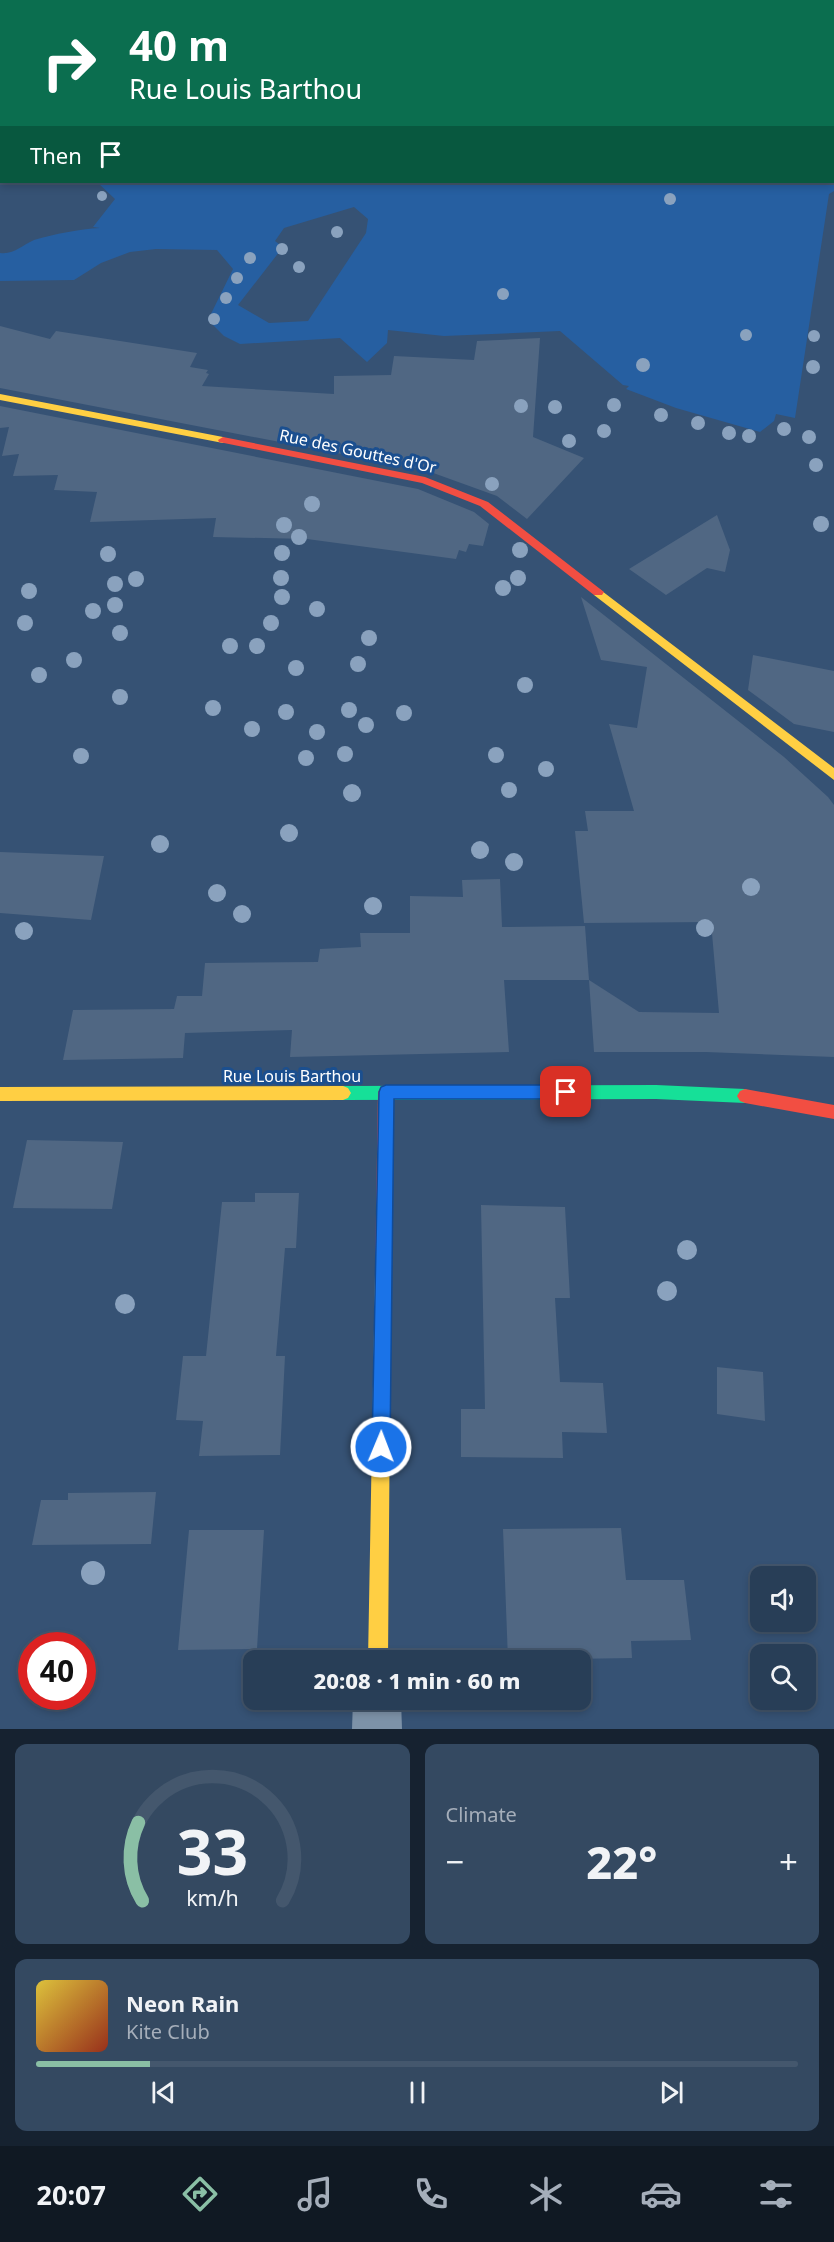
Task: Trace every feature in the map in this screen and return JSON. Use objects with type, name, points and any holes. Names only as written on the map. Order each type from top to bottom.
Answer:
[{"type":"street","name":"Rue des Gouttes d'Or","points":[[0,397],[425,480],[455,490],[491,510],[834,775]]},
{"type":"street","points":[[378,1650],[386,1092]]},
{"type":"street","name":"Rue Louis Barthou","points":[[0,1094],[656,1092],[755,1096],[834,1112]]},
{"type":"street","points":[[377,1710],[377,1729]]},
{"type":"shaded area","points":[[98,183],[834,183],[834,191],[829,194],[795,418],[776,414],[774,421],[760,432],[676,408],[626,389],[629,386],[623,385],[560,331],[444,336],[388,330],[387,343],[367,362],[340,338],[240,344],[224,336],[208,320],[233,269],[217,250],[156,249],[130,252],[101,263],[74,280],[0,281],[0,253],[14,251],[34,240],[50,236],[100,228],[93,227],[115,199]],"holes":[[[354,207],[368,219],[366,233],[308,321],[269,323],[238,305],[283,247],[275,241],[284,228]]]},
{"type":"building","points":[[0,326],[50,339],[56,331],[197,353],[190,367],[208,370],[206,373],[209,374],[202,386],[334,394],[334,376],[391,375],[394,356],[474,360],[477,341],[540,338],[533,437],[584,458],[527,519],[497,496],[425,470],[0,388]]},
{"type":"building","points":[[0,406],[418,489],[474,512],[489,524],[483,546],[469,544],[466,552],[459,550],[456,559],[307,539],[213,537],[216,518],[90,522],[97,492],[54,490],[58,475],[13,476],[19,454],[2,456],[9,427],[0,428]]},
{"type":"building","points":[[717,515],[730,550],[725,572],[707,568],[666,595],[629,569]]},
{"type":"building","points":[[581,597],[784,757],[834,805],[834,1057],[706,1052],[594,1052],[589,980],[639,1012],[719,1013],[711,922],[584,923],[575,831],[588,831],[585,811],[634,811],[609,724],[637,728],[647,667],[601,660]]},
{"type":"building","points":[[753,655],[834,671],[834,732],[794,724],[748,690]]},
{"type":"building","points":[[0,852],[104,856],[91,920],[0,913]]},
{"type":"building","points":[[500,879],[502,927],[585,926],[589,980],[504,980],[509,1052],[290,1057],[292,1030],[185,1033],[183,1058],[63,1060],[73,1010],[174,1009],[177,996],[202,996],[205,963],[318,962],[320,949],[361,947],[360,933],[410,933],[410,896],[463,897],[462,880]]},
{"type":"building","points":[[27,1140],[123,1142],[112,1209],[13,1208]]},
{"type":"building","points":[[255,1193],[299,1193],[296,1248],[285,1248],[276,1356],[285,1356],[280,1455],[199,1456],[203,1421],[176,1420],[183,1356],[206,1356],[222,1202],[255,1202]]},
{"type":"building","points":[[481,1205],[565,1207],[570,1298],[555,1298],[560,1382],[603,1383],[607,1433],[562,1432],[563,1458],[461,1457],[461,1409],[485,1409]]},
{"type":"building","points":[[717,1367],[763,1372],[765,1421],[717,1414]]},
{"type":"building","points":[[156,1492],[151,1544],[32,1545],[41,1500],[68,1500],[68,1493]]},
{"type":"building","points":[[621,1528],[626,1580],[684,1580],[691,1640],[631,1641],[632,1658],[591,1659],[591,1650],[508,1650],[503,1529]]},
{"type":"building","points":[[189,1530],[264,1530],[257,1649],[178,1650]]},
{"type":"traffic: fast","points":[[343,1093],[656,1092],[745,1096]]},
{"type":"traffic: slow","points":[[0,397],[223,440]]},
{"type":"traffic: slow","points":[[598,592],[834,775]]},
{"type":"traffic: slow","points":[[0,1094],[343,1093]]},
{"type":"traffic: slow","points":[[378,1650],[383,1274]]},
{"type":"traffic: jam","points":[[223,440],[425,480],[484,504],[598,592]]},
{"type":"traffic: jam","points":[[383,1274],[386,1092]]},
{"type":"traffic: jam","points":[[745,1096],[834,1112]]},
{"type":"route","points":[[381,1447],[386,1092],[566,1092]]}]
